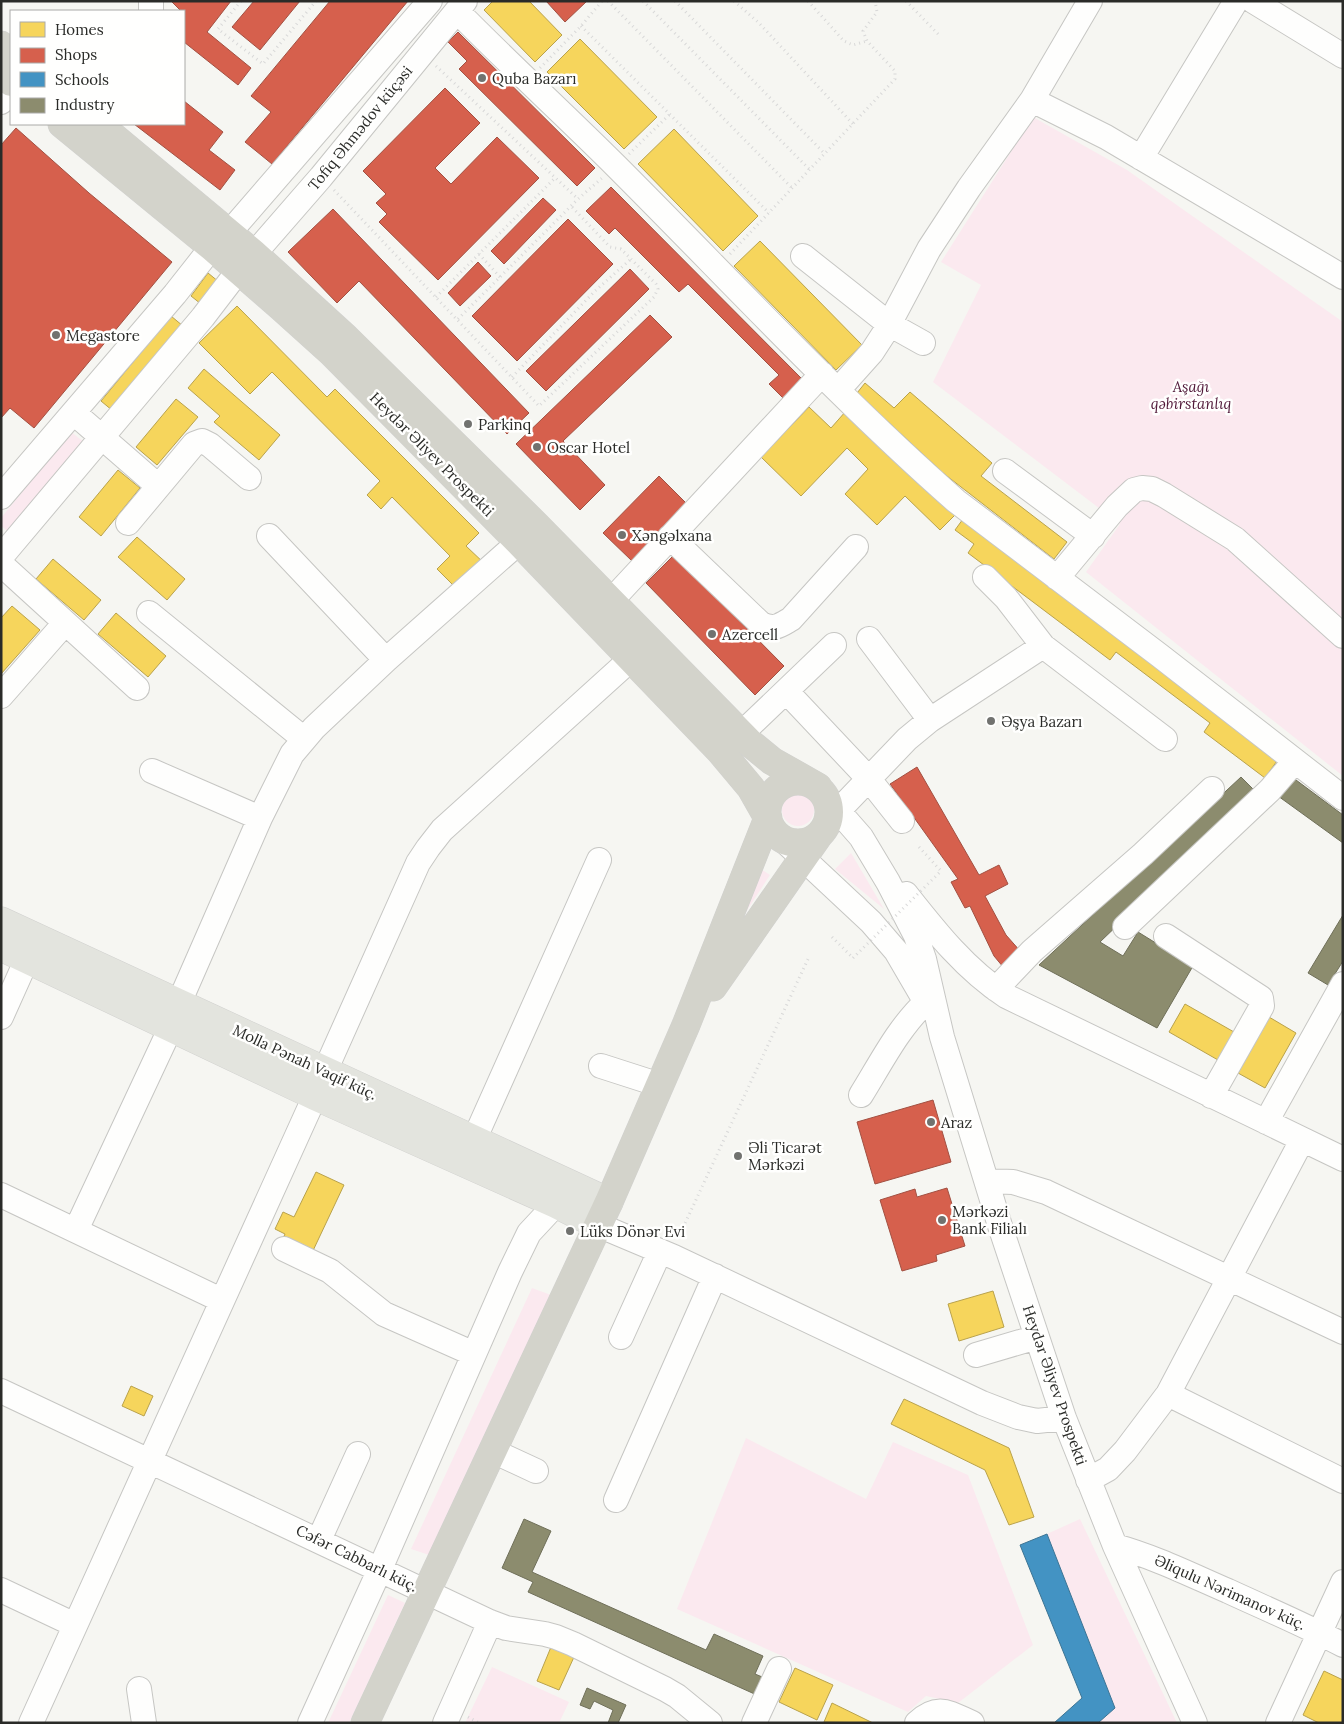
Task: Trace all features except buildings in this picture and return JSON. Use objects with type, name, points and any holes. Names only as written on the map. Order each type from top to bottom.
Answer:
[{"type":"highway","name":"Heydər Əliyev Prospekti","points":[[63,125],[220,240]]},
{"type":"highway","name":"Heydər Əliyev Prospekti","points":[[99,125],[220,240],[346,338],[537,526],[741,734],[825,811]]},
{"type":"highway","name":"Heydər Əliyev Prospekti","points":[[246,262],[332,353],[519,542],[720,751],[751,788],[773,827]]},
{"type":"highway","points":[[798,780],[808,782],[825,811],[810,841],[799,843],[788,841],[773,827],[768,807],[771,796],[778,788],[787,782],[798,780]]},
{"type":"highway","points":[[686,1025],[802,858],[825,811]]},
{"type":"highway","points":[[365,1723],[603,1213],[773,827]]},
{"type":"main road","name":"Molla Pənah Vaqif küç.","points":[[1,921],[175,1016],[315,1096],[561,1193],[603,1213]]},
{"type":"main road","name":"Molla Pənah Vaqif küç.","points":[[1,947],[27,959],[175,1016],[325,1071],[474,1140],[561,1193]]},
{"type":"street","name":"Tofiq Əhmədov küçəsi","points":[[2,494],[74,413],[220,240],[430,1]]},
{"type":"street","points":[[838,390],[872,352],[889,324],[928,249],[1032,100],[1090,1]]},
{"type":"street","points":[[1141,158],[1236,1]]},
{"type":"street","points":[[1253,1],[1343,56]]},
{"type":"street","name":"Tofiq Əhmədov küçəsi","points":[[1,558],[246,262],[321,178],[461,6]]},
{"type":"street","points":[[461,6],[527,80],[616,167],[772,326],[925,474],[956,501],[1343,798]]},
{"type":"street","points":[[1,102],[10,91]]},
{"type":"street","points":[[1032,100],[1106,137],[1343,277]]},
{"type":"street","points":[[803,256],[889,324],[923,343]]},
{"type":"street","points":[[175,294],[202,317]]},
{"type":"street","points":[[610,602],[822,374]]},
{"type":"street","points":[[74,413],[158,486]]},
{"type":"street","points":[[128,523],[194,444],[202,441],[210,445],[249,478]]},
{"type":"street","points":[[1005,471],[1092,536]]},
{"type":"street","points":[[1057,578],[1117,506],[1134,490],[1142,488],[1152,489],[1235,539],[1343,636]]},
{"type":"street","points":[[268,536],[386,660]]},
{"type":"street","points":[[670,537],[761,624],[770,627],[778,626],[791,619],[856,547]]},
{"type":"street","points":[[76,1230],[175,1016],[260,818],[292,754],[304,739],[386,660],[519,542]]},
{"type":"street","points":[[1,564],[137,688]]},
{"type":"street","points":[[984,577],[1006,598],[1043,646],[1165,739]]},
{"type":"street","points":[[149,613],[304,739]]},
{"type":"street","points":[[1,696],[65,623]]},
{"type":"street","points":[[869,639],[930,720]]},
{"type":"street","points":[[741,734],[834,645]]},
{"type":"street","points":[[825,811],[868,778],[906,739],[930,720],[1043,646]]},
{"type":"street","points":[[325,1071],[418,863],[428,848],[442,830],[631,659]]},
{"type":"street","points":[[786,691],[868,778],[902,821]]},
{"type":"street","points":[[1125,927],[1270,790],[1295,761]]},
{"type":"street","points":[[152,771],[260,818]]},
{"type":"street","points":[[996,989],[1032,951],[1143,854],[1212,790]]},
{"type":"street","name":"Heydər Əliyev Prospekti","points":[[825,811],[861,837],[888,882],[916,936],[924,959],[942,1036],[1001,1229],[1064,1418],[1115,1546],[1195,1723]]},
{"type":"street","name":"Heydər Əliyev Prospekti","points":[[773,827],[802,858],[871,922],[896,951],[926,1002],[942,1036]]},
{"type":"street","points":[[861,837],[943,940],[986,983],[1006,996],[1343,1159]]},
{"type":"street","points":[[474,1140],[599,860]]},
{"type":"street","points":[[1166,936],[1261,998],[1262,1006],[1212,1096]]},
{"type":"street","points":[[1,1017],[27,959]]},
{"type":"street","points":[[1266,1122],[1343,984]]},
{"type":"street","points":[[861,1095],[901,1030],[912,1015],[926,1002]]},
{"type":"street","points":[[601,1066],[660,1085]]},
{"type":"street","points":[[31,1723],[315,1096]]},
{"type":"street","points":[[1088,1480],[1108,1469],[1125,1451],[1168,1394],[1302,1140]]},
{"type":"street","points":[[987,1181],[1013,1182],[1046,1192],[1343,1332]]},
{"type":"street","points":[[310,1723],[380,1569],[510,1272],[529,1233],[561,1193]]},
{"type":"street","points":[[1,1195],[221,1300]]},
{"type":"street","points":[[603,1213],[660,1251],[982,1403],[1018,1418],[1037,1420],[1064,1418]]},
{"type":"street","points":[[284,1249],[330,1271],[384,1314],[474,1354]]},
{"type":"street","points":[[621,1337],[660,1251]]},
{"type":"street","points":[[616,1500],[715,1276]]},
{"type":"street","points":[[976,1355],[1037,1337]]},
{"type":"street","name":"Cəfər Cabbarlı küç.","points":[[1,1391],[490,1622],[511,1630],[546,1634],[573,1644],[665,1689],[677,1696],[710,1723]]},
{"type":"street","points":[[1168,1394],[1343,1480]]},
{"type":"street","points":[[493,1451],[536,1471]]},
{"type":"street","points":[[319,1540],[358,1454]]},
{"type":"street","name":"Əliqulu Nərimanov küç.","points":[[1115,1546],[1143,1553],[1319,1632],[1343,1645]]},
{"type":"street","points":[[1278,1723],[1343,1582]]},
{"type":"street","points":[[1,1590],[75,1625]]},
{"type":"street","points":[[445,1723],[490,1622]]},
{"type":"street","points":[[754,1723],[779,1668]]},
{"type":"street","points":[[139,1689],[144,1723]]},
{"type":"street","points":[[917,1723],[927,1713],[944,1711],[972,1723]]},
{"type":"path","points":[[240,1],[218,29],[263,64],[316,1]]},
{"type":"path","points":[[527,80],[581,26],[602,1]]},
{"type":"path","points":[[608,1],[792,188]]},
{"type":"path","points":[[643,1],[810,170]]},
{"type":"path","points":[[675,1],[825,154]]},
{"type":"path","points":[[734,1],[759,23],[853,124]]},
{"type":"path","points":[[808,1],[844,41],[853,45],[867,41]]},
{"type":"path","points":[[716,269],[895,79],[895,71],[867,41],[863,30],[877,12],[875,1]]},
{"type":"path","points":[[906,1],[940,36]]},
{"type":"path","points":[[581,26],[769,213]]},
{"type":"path","points":[[422,53],[578,199]]},
{"type":"path","points":[[458,319],[578,199],[616,167],[670,114]]},
{"type":"path","points":[[436,297],[556,177]]},
{"type":"path","points":[[321,178],[458,319],[539,406],[657,293],[656,284],[621,249],[610,247],[571,206]]},
{"type":"path","points":[[479,254],[500,277]]},
{"type":"path","points":[[512,377],[595,291],[631,259]]},
{"type":"path","points":[[832,937],[853,958],[941,871],[920,847]]},
{"type":"path","points":[[681,1232],[808,959]]},
{"type":"green space","name":"Aşağı qəbirstanlıq","points":[[1033,117],[1127,170],[1343,322],[1343,776],[1086,572],[1120,524],[933,382],[981,285],[941,262]]},
{"type":"green space","points":[[71,432],[84,442],[9,532],[1,526],[1,518]]},
{"type":"green space","points":[[798,794],[810,798],[814,810],[810,822],[798,826],[786,822],[782,810],[786,798]]},
{"type":"green space","points":[[851,853],[884,909],[835,869]]},
{"type":"green space","points":[[755,865],[770,875],[727,941]]},
{"type":"green space","points":[[532,1288],[551,1295],[429,1555],[411,1549]]},
{"type":"green space","points":[[746,1438],[866,1499],[893,1442],[968,1475],[1033,1645],[958,1703],[926,1696],[908,1712],[677,1609]]},
{"type":"green space","points":[[1080,1519],[1177,1723],[1098,1723],[1114,1708],[1047,1534]]},
{"type":"green space","points":[[388,1595],[405,1603],[349,1723],[328,1723]]},
{"type":"green space","points":[[492,1667],[569,1702],[559,1723],[465,1723]]},
{"type":"place","name":"Quba Bazarı","points":[[482,78]]},
{"type":"place","name":"Megastore","points":[[56,335]]},
{"type":"place","name":"Parkinq","points":[[468,424]]},
{"type":"place","name":"Oscar Hotel","points":[[537,447]]},
{"type":"place","name":"Xəngəlxana","points":[[622,535]]},
{"type":"place","name":"Azercell","points":[[712,634]]},
{"type":"place","name":"Əşya Bazarı","points":[[991,721]]},
{"type":"place","name":"Araz","points":[[931,1122]]},
{"type":"place","name":"Əli Ticarət Mərkəzi","points":[[738,1156]]},
{"type":"place","name":"Mərkəzi Bank Filialı","points":[[942,1220]]},
{"type":"place","name":"Lüks Dönər Evi","points":[[570,1231]]}]
